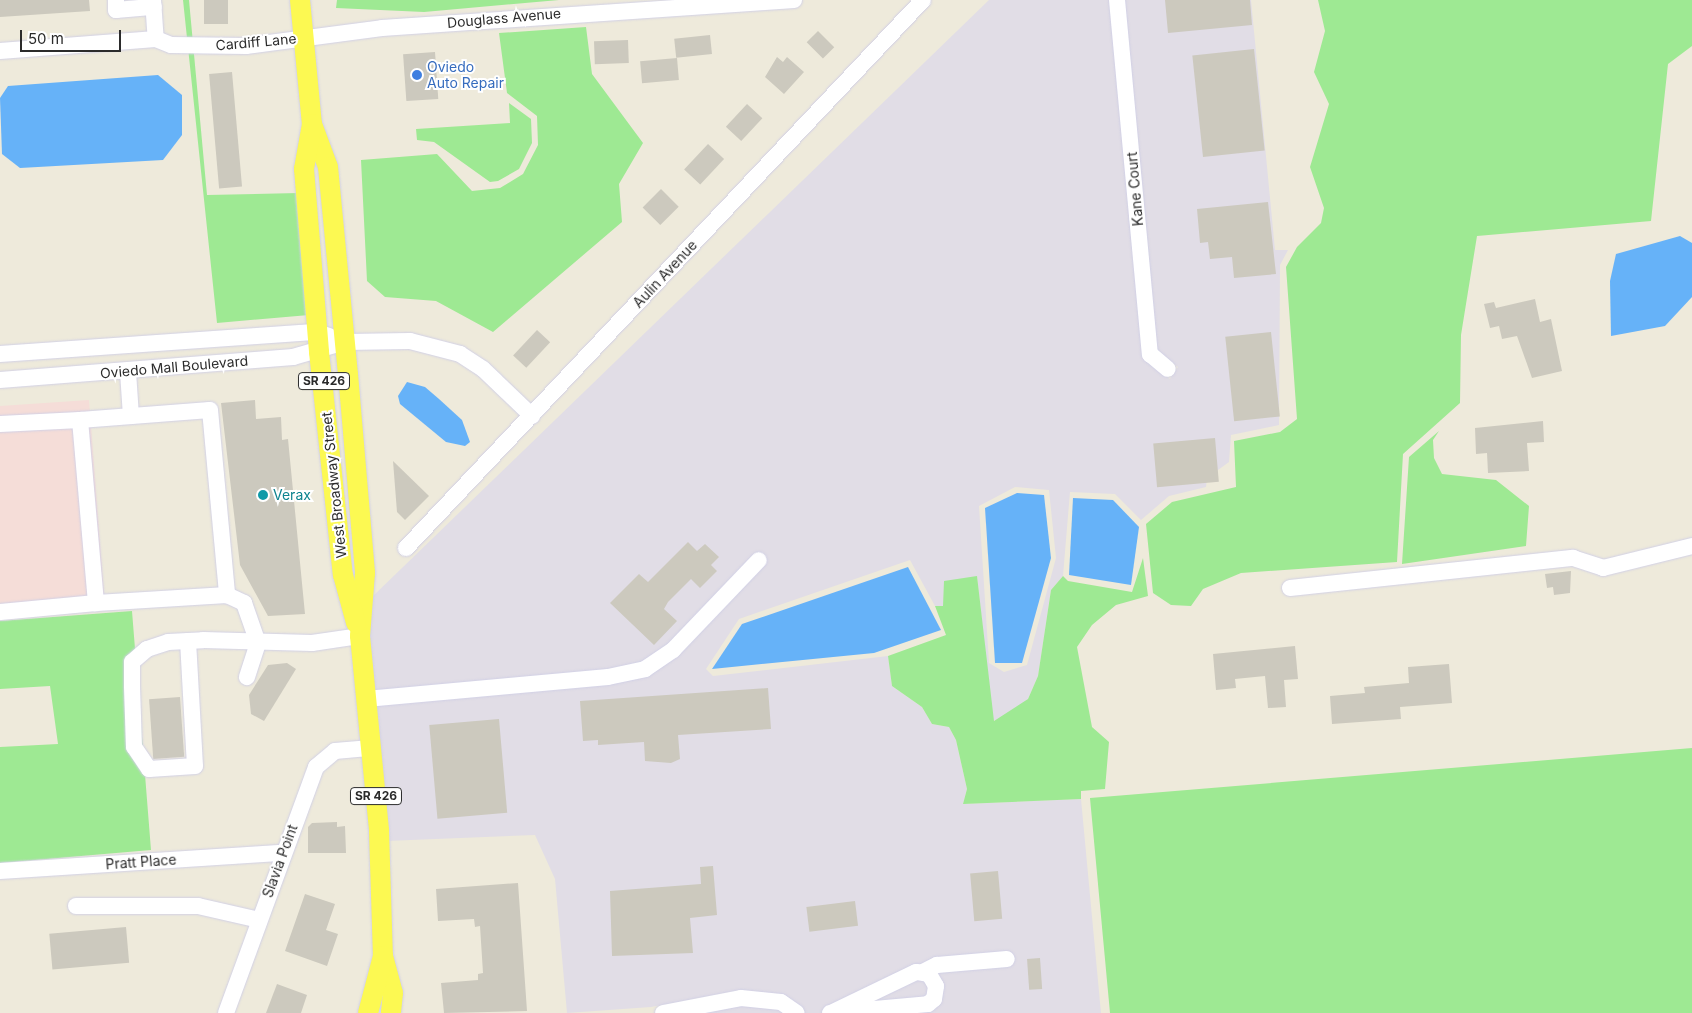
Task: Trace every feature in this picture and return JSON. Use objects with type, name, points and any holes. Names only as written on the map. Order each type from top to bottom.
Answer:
[{"type":"main road","name":"West Broadway Street","points":[[300,0],[312,124],[304,169],[318,342],[343,575],[360,636]]},
{"type":"main road","name":"West Broadway Street","points":[[312,124],[328,166],[345,342],[365,573],[360,636],[371,748],[383,956],[393,993],[391,1013]]},
{"type":"main road","name":"West Broadway Street","points":[[368,1013],[383,956]]},
{"type":"street","points":[[116,0],[116,10],[153,3],[156,39]]},
{"type":"street","name":"Douglass Avenue","points":[[304,37],[593,6],[794,0]]},
{"type":"street","name":"Aulin Avenue","points":[[406,548],[923,0]]},
{"type":"street","name":"Kane Court","points":[[1117,0],[1150,354],[1168,369]]},
{"type":"street","name":"Cardiff Lane","points":[[0,51],[156,39],[192,47],[304,37]]},
{"type":"street","name":"Oviedo Mall Boulevard","points":[[0,354],[318,342],[441,346],[483,369],[532,416]]},
{"type":"street","name":"Oviedo Mall Boulevard","points":[[0,380],[128,372],[318,342]]},
{"type":"street","points":[[128,372],[132,416]]},
{"type":"street","points":[[0,424],[210,410],[227,595]]},
{"type":"street","points":[[80,420],[96,604]]},
{"type":"street","points":[[1290,588],[1573,558],[1604,568],[1692,546]]},
{"type":"street","points":[[366,699],[608,677],[645,669],[673,650],[759,560]]},
{"type":"street","points":[[0,612],[227,595],[244,603],[258,643],[247,677]]},
{"type":"street","points":[[188,641],[196,766],[149,769],[134,747],[132,662],[146,649],[188,641],[312,643],[360,636]]},
{"type":"street","name":"Slavia Point","points":[[226,1013],[282,853],[326,755],[371,748]]},
{"type":"street","name":"Pratt Place","points":[[0,871],[282,853]]},
{"type":"street","points":[[76,906],[198,906],[259,920]]},
{"type":"street","points":[[831,1013],[904,975],[922,972],[936,966],[1007,959]]},
{"type":"street","points":[[831,1013],[928,1004],[934,999],[936,986],[922,972]]},
{"type":"street","points":[[663,1013],[741,998],[781,1002],[797,1013]]},
{"type":"shaded area","points":[[989,0],[1110,0],[1146,361],[1170,379],[1178,367],[1157,350],[1124,0],[1251,0],[1275,250],[1288,250],[1280,265],[1279,425],[1231,435],[1229,462],[1207,478],[1206,487],[1169,496],[1141,520],[1115,494],[1070,492],[1063,576],[1051,590],[1038,676],[1028,699],[1010,714],[993,721],[977,576],[943,606],[935,606],[910,560],[739,619],[706,669],[713,676],[888,656],[892,686],[922,707],[932,724],[949,727],[956,740],[967,789],[963,804],[1081,799],[1101,1013],[804,1013],[782,995],[739,990],[651,1007],[567,1013],[555,879],[535,835],[386,841],[368,642],[372,597]],"holes":[[[1015,487],[1049,490],[1056,558],[1027,665],[1004,672],[989,663],[979,506]]]},
{"type":"shaded area","points":[[89,400],[105,606],[0,619],[0,406]]},
{"type":"shaded area","points":[[741,1005],[778,1010],[784,1013],[703,1013]]},
{"type":"green space","points":[[183,0],[189,0],[207,195],[299,193],[309,315],[217,323]]},
{"type":"green space","points":[[337,0],[559,0],[424,12],[336,8]]},
{"type":"green space","points":[[1318,0],[1692,0],[1692,46],[1668,64],[1651,221],[1477,236],[1461,335],[1460,403],[1403,454],[1397,562],[1241,573],[1203,589],[1191,606],[1171,605],[1153,593],[1146,524],[1172,502],[1236,487],[1234,441],[1280,432],[1297,419],[1286,267],[1297,247],[1321,223],[1324,208],[1310,167],[1329,104],[1314,72],[1325,31]]},
{"type":"green space","points":[[586,27],[592,74],[643,143],[619,184],[622,222],[493,332],[436,301],[385,297],[367,281],[361,160],[437,154],[472,191],[500,188],[523,174],[538,145],[537,116],[507,93],[499,33]]},
{"type":"green space","points":[[509,103],[531,119],[532,143],[519,169],[498,181],[490,182],[434,142],[417,140],[416,129],[510,123]]},
{"type":"green space","points":[[1439,431],[1433,440],[1434,458],[1442,474],[1496,480],[1529,506],[1526,546],[1402,564],[1409,457]]},
{"type":"green space","points":[[1143,558],[1148,596],[1116,605],[1092,625],[1077,647],[1092,727],[1109,742],[1105,789],[1081,791],[1081,799],[963,804],[967,789],[956,740],[949,727],[932,724],[922,707],[892,686],[888,656],[946,635],[935,606],[943,606],[944,581],[977,576],[994,721],[1028,699],[1038,676],[1051,590],[1063,576],[1068,581],[1132,592]]},
{"type":"green space","points":[[132,611],[151,850],[0,863],[0,747],[58,744],[50,686],[0,689],[0,621]]},
{"type":"green space","points":[[1692,748],[1692,1013],[1110,1013],[1090,798]]},
{"type":"water","points":[[158,75],[182,95],[182,135],[163,160],[20,168],[2,154],[0,98],[8,86]]},
{"type":"water","points":[[1680,236],[1692,243],[1692,297],[1665,326],[1611,336],[1610,281],[1616,254]]},
{"type":"water","points":[[407,382],[425,387],[462,420],[470,442],[465,446],[446,442],[400,404],[398,396]]},
{"type":"water","points":[[1017,493],[1044,495],[1051,558],[1022,663],[995,663],[985,508]]},
{"type":"water","points":[[1073,498],[1113,500],[1139,527],[1131,585],[1069,575]]},
{"type":"water","points":[[908,567],[941,630],[874,653],[712,669],[742,624]]},
{"type":"building","points":[[0,0],[89,0],[90,11],[0,17]]},
{"type":"building","points":[[204,0],[228,0],[228,24],[204,24]]},
{"type":"building","points":[[1165,0],[1250,0],[1252,25],[1168,33]]},
{"type":"building","points":[[818,31],[834,47],[823,59],[807,42]]},
{"type":"building","points":[[710,35],[712,54],[676,58],[674,39]]},
{"type":"building","points":[[628,40],[629,63],[595,64],[594,41]]},
{"type":"building","points":[[1254,49],[1265,150],[1203,157],[1192,55]]},
{"type":"building","points":[[435,52],[438,99],[406,101],[403,54]]},
{"type":"building","points":[[777,57],[783,62],[787,57],[804,72],[784,94],[765,77]]},
{"type":"building","points":[[677,58],[679,80],[642,83],[640,61]]},
{"type":"building","points":[[232,72],[242,187],[219,189],[209,74]]},
{"type":"building","points":[[747,104],[762,118],[741,141],[726,127]]},
{"type":"building","points":[[708,144],[724,159],[700,185],[684,170]]},
{"type":"building","points":[[661,189],[679,207],[660,225],[643,207]]},
{"type":"building","points":[[1268,202],[1276,274],[1234,278],[1232,257],[1210,259],[1208,242],[1200,243],[1197,209]]},
{"type":"building","points":[[1535,299],[1540,322],[1551,319],[1562,371],[1532,378],[1517,336],[1502,339],[1499,326],[1490,328],[1484,304],[1494,302],[1496,308]]},
{"type":"building","points":[[537,330],[550,342],[526,368],[513,356]]},
{"type":"building","points":[[1271,332],[1280,417],[1234,421],[1225,337]]},
{"type":"building","name":"Verax","points":[[255,400],[256,419],[281,417],[282,440],[288,439],[305,614],[268,616],[240,565],[221,403]]},
{"type":"building","points":[[1543,421],[1544,442],[1527,443],[1529,471],[1488,473],[1487,453],[1476,454],[1475,428]]},
{"type":"building","points":[[1215,438],[1219,482],[1157,487],[1153,443]]},
{"type":"building","points":[[393,461],[429,496],[405,520],[397,512]]},
{"type":"building","points":[[688,542],[697,551],[705,544],[719,557],[711,565],[717,571],[700,588],[691,579],[668,602],[664,609],[677,621],[654,645],[610,603],[639,574],[648,582]]},
{"type":"building","points":[[1571,571],[1570,593],[1554,595],[1553,587],[1547,588],[1545,574]]},
{"type":"building","points":[[1295,646],[1298,679],[1284,680],[1286,707],[1268,708],[1265,676],[1235,679],[1236,688],[1216,690],[1213,654]]},
{"type":"building","points":[[287,663],[296,669],[264,721],[251,714],[249,695],[268,665]]},
{"type":"building","points":[[1449,664],[1452,703],[1400,707],[1401,719],[1332,724],[1330,696],[1365,693],[1364,687],[1409,683],[1408,667]]},
{"type":"building","points":[[768,688],[771,729],[678,735],[680,759],[671,763],[645,761],[644,742],[598,745],[598,740],[583,741],[580,701]]},
{"type":"building","points":[[180,697],[184,757],[153,759],[149,699]]},
{"type":"building","points":[[499,719],[507,813],[437,819],[429,725]]},
{"type":"building","points":[[337,822],[337,827],[345,826],[346,853],[308,853],[308,827],[312,823]]},
{"type":"building","points":[[713,866],[717,915],[690,918],[693,953],[612,956],[610,891],[701,884],[700,867]]},
{"type":"building","points":[[998,871],[1002,919],[974,921],[970,873]]},
{"type":"building","points":[[518,883],[527,1011],[444,1013],[441,983],[478,980],[478,974],[483,973],[480,926],[475,927],[474,919],[438,921],[436,889]]},
{"type":"building","points":[[305,894],[335,904],[326,930],[338,934],[327,966],[285,951]]},
{"type":"building","points":[[855,901],[858,926],[809,932],[806,907]]},
{"type":"building","points":[[126,927],[129,963],[52,970],[49,934]]},
{"type":"building","points":[[1040,958],[1042,989],[1029,990],[1027,959]]},
{"type":"building","points":[[277,984],[307,995],[301,1013],[266,1013]]},
{"type":"place","name":"Oviedo Auto Repair","points":[[417,75]]},
{"type":"place","name":"Verax","points":[[263,495]]}]
